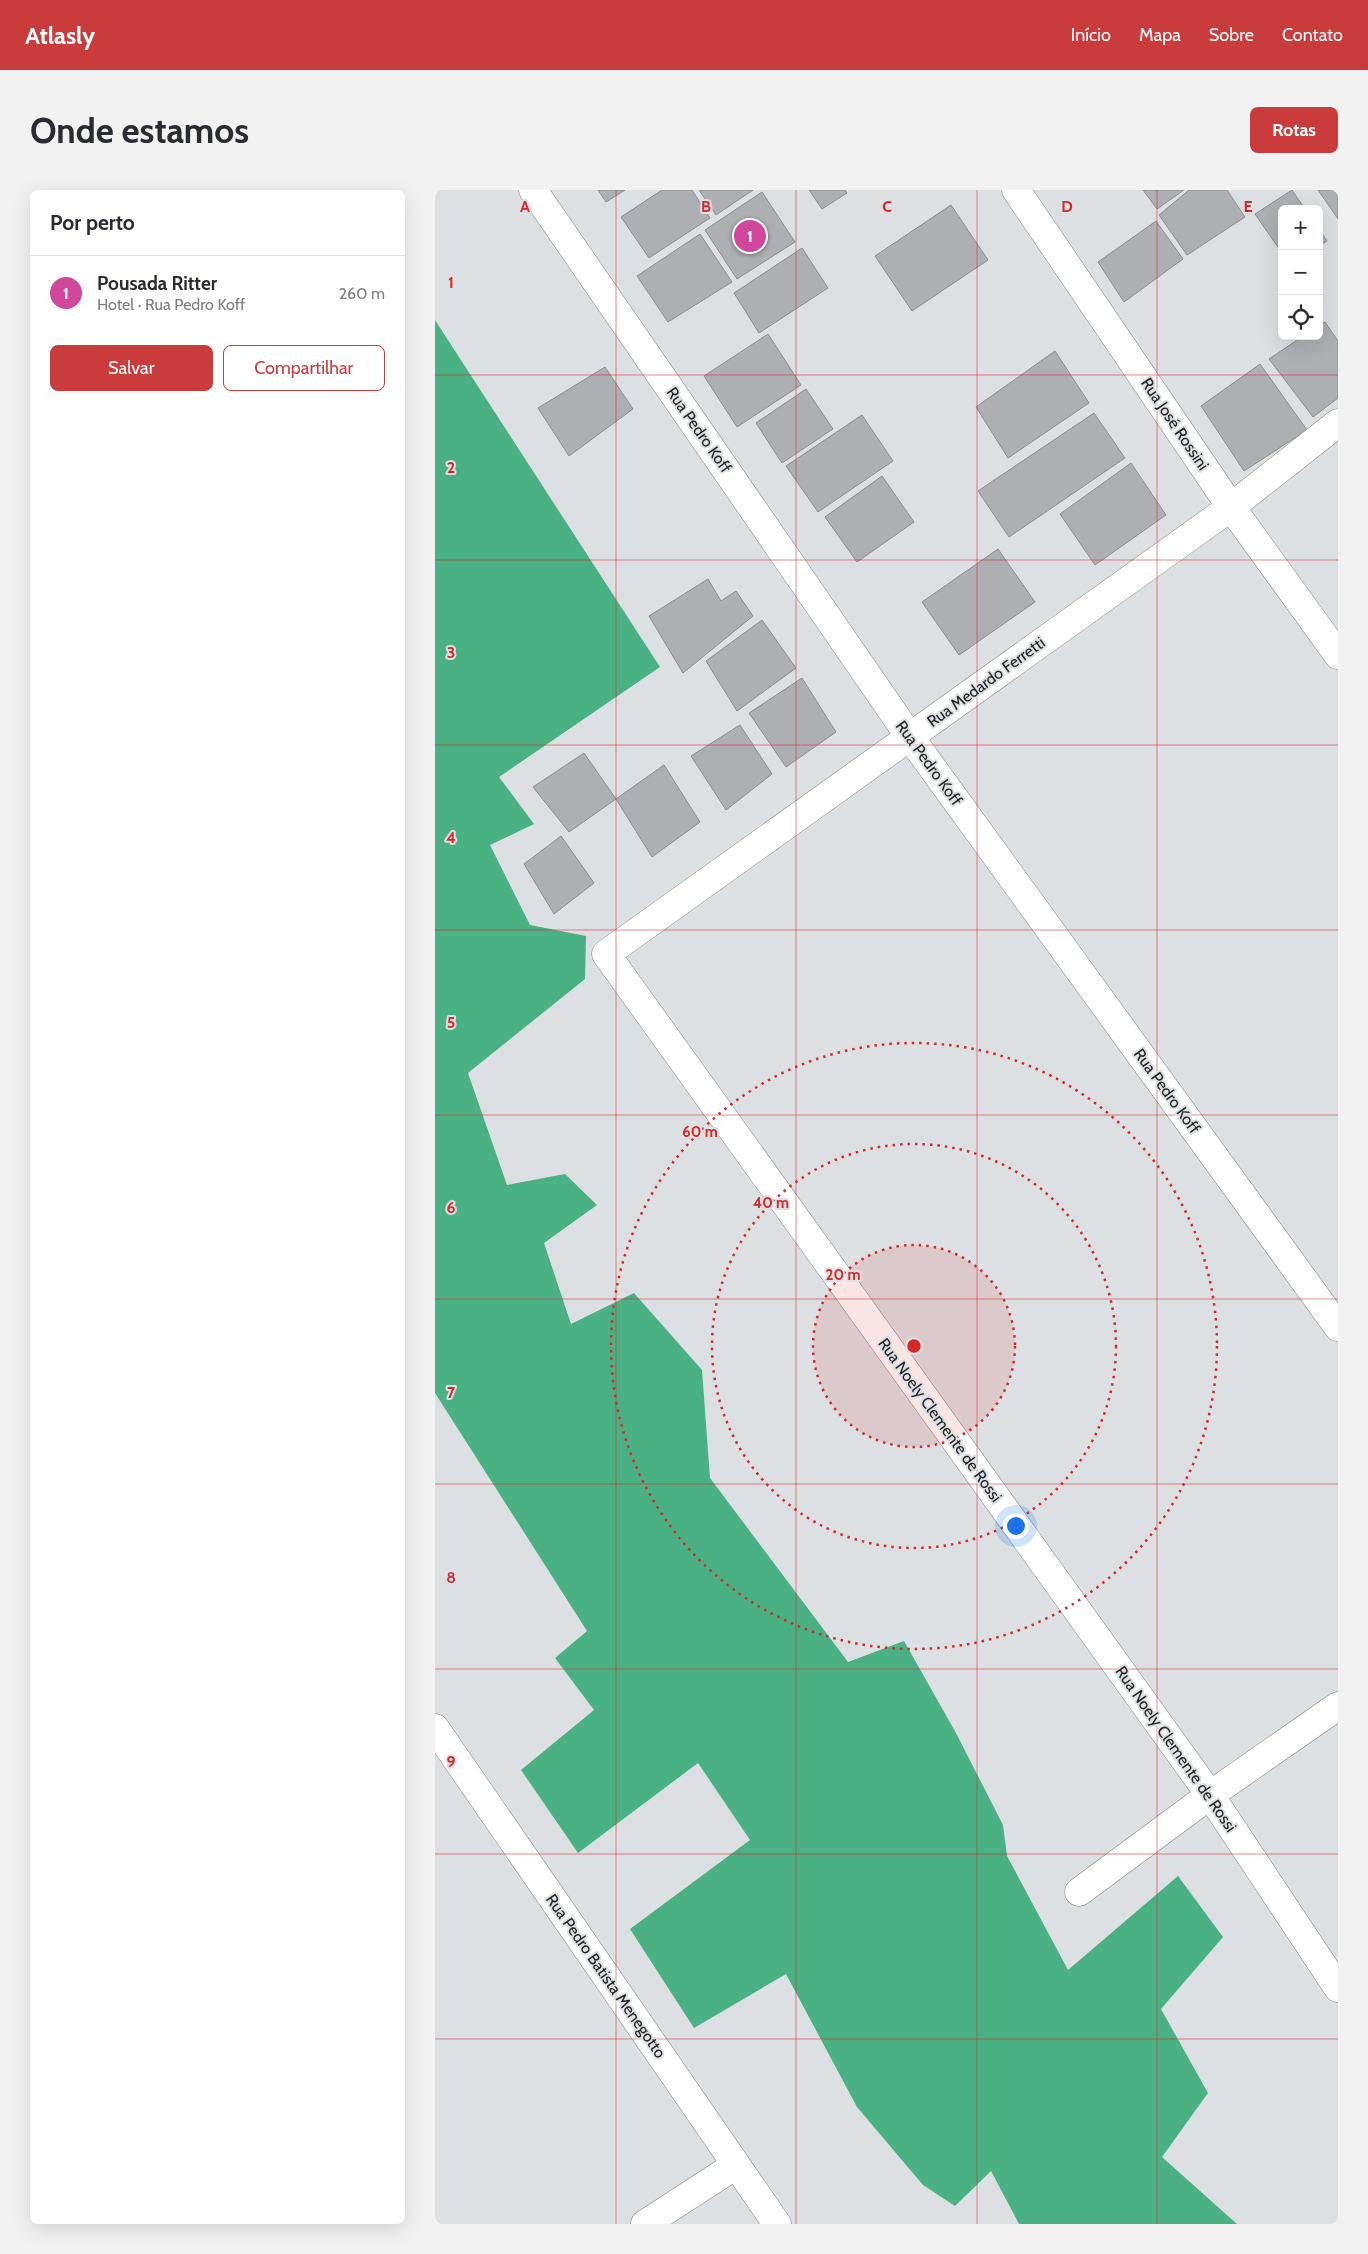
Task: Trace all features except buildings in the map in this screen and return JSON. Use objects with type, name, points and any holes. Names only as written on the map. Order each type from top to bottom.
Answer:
[{"type":"street","name":"Rua Pedro Koff","points":[[533,190],[910,737],[1338,1327]]},
{"type":"street","name":"Rua José Rossini","points":[[1016,190],[1231,507],[1338,655]]},
{"type":"street","name":"Rua Medardo Ferretti","points":[[606,954],[1231,507],[1338,423]]},
{"type":"street","name":"Rua Noely Clemente de Rossi","points":[[606,954],[1210,1795],[1338,1988]]},
{"type":"street","points":[[1079,1892],[1210,1795],[1338,1706]]},
{"type":"street","name":"Rua Pedro Batista Menegotto","points":[[435,1728],[777,2224]]},
{"type":"street","points":[[645,2224],[736,2165]]},
{"type":"green space","points":[[435,320],[660,667],[499,777],[534,824],[490,845],[530,925],[586,936],[585,979],[468,1073],[507,1185],[565,1174],[597,1205],[544,1243],[571,1324],[634,1293],[702,1370],[710,1478],[848,1662],[904,1641],[956,1733],[1003,1825],[1007,1856],[1068,1970],[1178,1876],[1223,1937],[1161,2009],[1208,2093],[1162,2157],[1237,2224],[1019,2224],[991,2171],[955,2206],[923,2185],[857,2107],[786,1974],[694,2028],[630,1929],[750,1840],[698,1763],[578,1853],[521,1770],[594,1710],[555,1658],[587,1631],[435,1393]]},
{"type":"place","name":"Pousada Ritter","points":[[750,236]]}]
